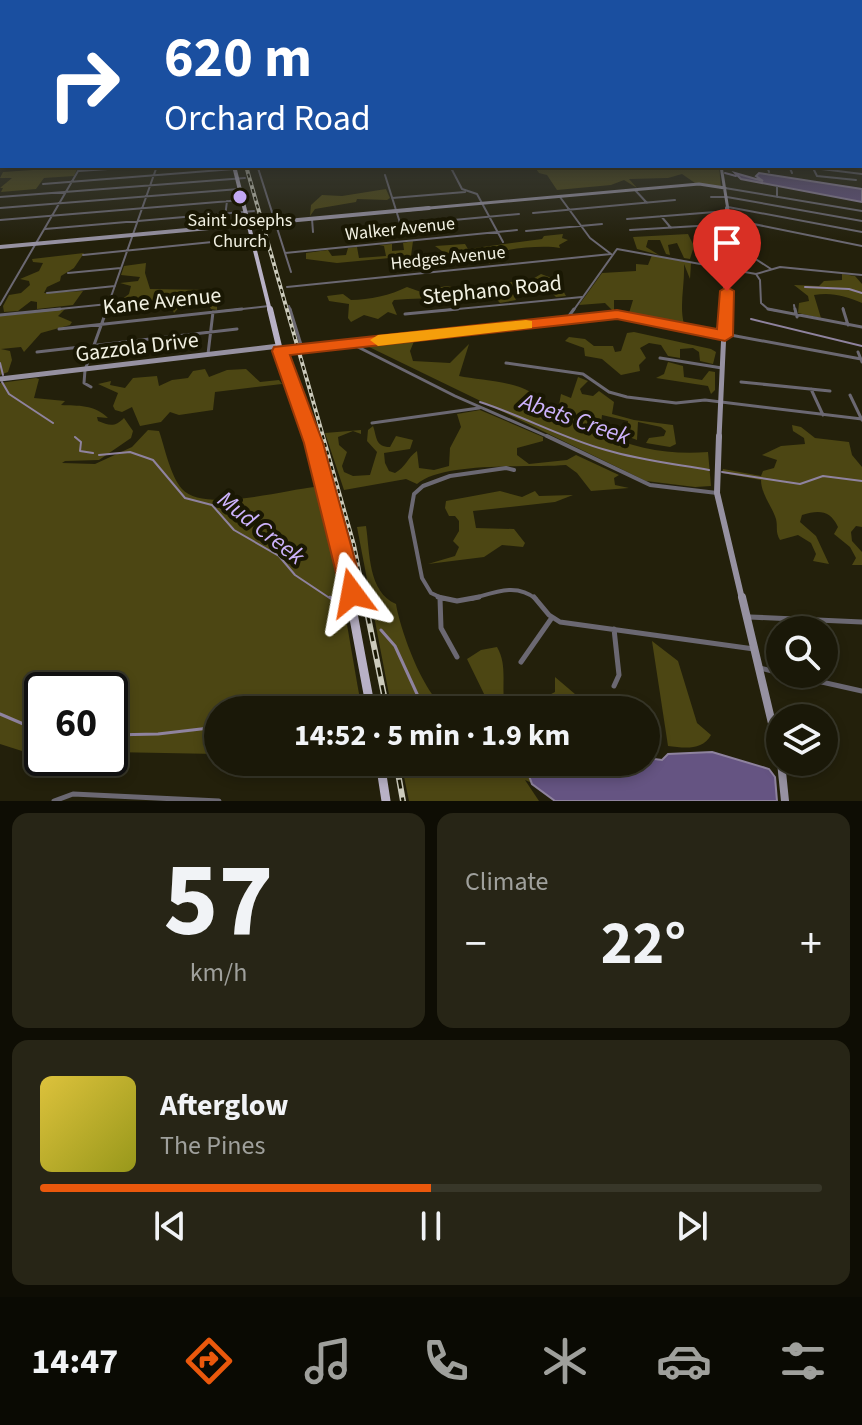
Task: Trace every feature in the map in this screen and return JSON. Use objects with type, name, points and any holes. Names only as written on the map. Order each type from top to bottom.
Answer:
[{"type":"main road","points":[[234,168],[280,348],[311,435],[340,544],[368,696]]},
{"type":"main road","points":[[382,776],[386,801]]},
{"type":"street","points":[[0,305],[80,168]]},
{"type":"street","points":[[78,171],[122,168]]},
{"type":"street","points":[[91,387],[84,383],[85,370],[156,168]]},
{"type":"street","points":[[43,184],[224,168]]},
{"type":"street","points":[[258,168],[291,272]]},
{"type":"street","points":[[451,168],[461,187],[468,192]]},
{"type":"street","points":[[721,168],[729,219],[717,493],[768,704]]},
{"type":"street","points":[[768,168],[769,172]]},
{"type":"street","points":[[790,168],[792,173]]},
{"type":"street","points":[[813,168],[817,176],[856,180]]},
{"type":"street","points":[[820,168],[862,174]]},
{"type":"street","points":[[385,175],[401,226]]},
{"type":"street","points":[[0,197],[245,178]]},
{"type":"street","points":[[0,247],[699,184],[862,211]]},
{"type":"street","points":[[750,192],[751,184]]},
{"type":"street","points":[[0,208],[239,189]]},
{"type":"street","points":[[777,189],[777,197]]},
{"type":"street","points":[[635,190],[647,203]]},
{"type":"street","points":[[392,198],[468,192],[477,194],[503,242]]},
{"type":"street","points":[[560,197],[590,238],[611,254],[566,320]]},
{"type":"street","points":[[711,197],[727,197],[862,221]]},
{"type":"street","points":[[0,220],[242,200]]},
{"type":"street","points":[[533,213],[675,200]]},
{"type":"street","points":[[224,227],[227,201]]},
{"type":"street","points":[[45,229],[254,211]]},
{"type":"street","points":[[627,219],[715,212],[756,235]]},
{"type":"street","points":[[367,228],[519,214]]},
{"type":"street","points":[[661,216],[671,228]]},
{"type":"street","points":[[312,219],[313,232]]},
{"type":"street","points":[[729,219],[862,246]]},
{"type":"street","points":[[630,230],[714,225],[729,219],[862,232]]},
{"type":"street","points":[[526,231],[602,224]]},
{"type":"street","name":"Walker Avenue","points":[[285,253],[517,230]]},
{"type":"street","points":[[83,255],[252,238]]},
{"type":"street","name":"Hedges Avenue","points":[[287,287],[611,254],[620,248],[756,274]]},
{"type":"street","points":[[754,258],[771,269]]},
{"type":"street","points":[[68,273],[121,268]]},
{"type":"street","points":[[862,275],[771,269],[756,274],[762,305],[776,313],[862,327]]},
{"type":"street","points":[[47,293],[115,286]]},
{"type":"street","name":"Stephano Road","points":[[405,314],[582,297]]},
{"type":"street","points":[[0,315],[108,304]]},
{"type":"street","points":[[794,305],[797,317]]},
{"type":"street","name":"Kane Avenue","points":[[59,329],[269,306]]},
{"type":"street","points":[[289,306],[302,348]]},
{"type":"street","points":[[843,308],[848,325]]},
{"type":"street","points":[[208,354],[213,312]]},
{"type":"street","points":[[280,348],[350,344],[617,315],[862,360]]},
{"type":"street","points":[[37,352],[237,329]]},
{"type":"street","points":[[350,344],[480,408],[509,418],[650,485],[717,493]]},
{"type":"street","name":"Gazzola Drive","points":[[0,379],[280,348]]},
{"type":"street","points":[[858,352],[862,360]]},
{"type":"street","points":[[660,358],[722,368]]},
{"type":"street","points":[[506,363],[587,376],[609,392],[627,397],[676,403],[705,400],[862,419]]},
{"type":"street","points":[[741,382],[830,391]]},
{"type":"street","points":[[811,389],[823,415]]},
{"type":"street","points":[[850,395],[862,419]]},
{"type":"street","points":[[372,423],[480,408]]},
{"type":"street","points":[[514,470],[506,468],[440,478],[420,488],[410,501],[423,578],[429,591],[440,598],[462,601],[511,589],[525,591],[536,598],[551,619],[756,649]]},
{"type":"street","points":[[440,598],[441,628],[457,657]]},
{"type":"street","points":[[747,617],[862,622]]},
{"type":"street","points":[[521,662],[551,619]]},
{"type":"street","points":[[614,629],[619,675],[614,686]]},
{"type":"street","points":[[760,668],[766,670]]},
{"type":"street","points":[[838,686],[862,691]]},
{"type":"street","points":[[782,776],[785,801]]},
{"type":"street","points":[[54,801],[66,795],[219,801]]},
{"type":"shaded area","points":[[78,168],[74,176],[44,178],[36,189],[1,192],[3,188],[0,188],[12,178],[0,178],[3,172]]},
{"type":"shaded area","points":[[535,168],[719,168],[721,187],[695,183],[682,174],[668,178],[629,179],[637,188],[624,180],[611,185],[557,190],[547,175],[539,173]]},
{"type":"shaded area","points":[[735,173],[763,181],[756,176],[759,173],[862,189],[862,202],[741,179]]},
{"type":"shaded area","points":[[386,189],[390,198],[387,200],[357,199],[356,202],[315,209],[310,216],[311,205],[322,195],[342,196]]},
{"type":"shaded area","points":[[563,234],[562,238],[568,240],[559,245],[560,248],[503,251],[489,256],[490,264],[485,258],[473,256],[473,265],[461,251],[446,254],[435,246],[465,244],[468,249]]},
{"type":"shaded area","points":[[688,234],[694,246],[690,259],[684,258],[677,243],[668,245],[670,255],[666,254],[660,240],[648,240],[646,247],[659,255],[637,249],[633,237]]},
{"type":"shaded area","points":[[413,241],[411,256],[337,263],[306,259],[306,253],[328,250],[332,256],[346,255],[348,248],[357,247],[359,258],[386,256],[384,246],[379,245],[392,244],[392,251],[404,250],[403,243]]},
{"type":"shaded area","points":[[84,253],[74,268],[61,276],[60,281],[47,287],[44,293],[83,291],[73,305],[37,309],[37,302],[31,301],[18,311],[4,312],[3,306],[9,295],[21,293],[30,285],[29,281],[20,279],[39,271],[43,263],[33,262],[32,259]]},
{"type":"shaded area","points":[[652,255],[691,263],[690,279],[684,264],[684,324],[629,313],[633,300],[614,300],[614,312],[605,303],[579,305],[602,273],[636,271],[636,264],[648,265]]},
{"type":"shaded area","points":[[146,263],[145,273],[150,289],[211,290],[217,294],[217,310],[211,309],[208,303],[183,303],[174,313],[171,306],[175,300],[171,299],[113,306],[129,294],[131,286],[120,283],[138,281],[140,277],[121,275],[124,266]]},
{"type":"shaded area","points":[[541,274],[557,280],[566,296],[556,297],[546,289],[530,286],[511,290],[516,300],[500,303],[488,293],[474,290],[460,293],[448,303],[429,299],[394,300],[392,303],[397,315],[388,312],[378,319],[364,315],[351,322],[348,318],[349,304],[329,301],[327,296],[343,294],[351,300],[365,299],[407,287],[421,292],[446,286],[458,288],[531,280]]},
{"type":"shaded area","points":[[842,274],[855,276],[862,284],[862,303],[838,295],[814,295],[821,318],[798,313],[799,303],[809,301],[808,296],[794,285],[819,286],[824,281],[842,280]]},
{"type":"shaded area","points":[[65,309],[58,316],[72,322],[70,325],[41,333],[24,352],[21,347],[1,349],[10,351],[12,360],[8,372],[0,375],[0,316]]},
{"type":"shaded area","points":[[627,333],[711,349],[716,352],[713,364],[700,361],[699,352],[693,348],[680,349],[680,358],[668,356],[661,345],[649,343],[640,348],[646,358],[639,365],[640,371],[621,375],[602,359],[585,356],[584,348],[565,341],[569,337],[585,339],[594,346],[613,346],[615,352],[621,351]]},
{"type":"shaded area","points":[[415,339],[410,351],[413,361],[450,363],[469,344],[459,376],[519,387],[553,409],[559,405],[561,394],[571,398],[578,377],[588,381],[580,389],[582,394],[593,396],[599,391],[614,402],[612,414],[673,425],[676,444],[670,447],[646,443],[649,438],[664,436],[666,431],[638,422],[637,440],[629,437],[628,421],[602,415],[600,432],[652,450],[708,452],[711,486],[646,481],[365,345]]},
{"type":"shaded area","points":[[668,362],[683,366],[684,377],[702,380],[709,371],[715,372],[715,390],[711,394],[708,386],[656,378],[664,374]]},
{"type":"shaded area","points":[[205,369],[209,377],[227,370],[246,369],[260,382],[279,380],[282,384],[215,392],[213,410],[179,415],[170,412],[161,422],[140,426],[132,407],[122,412],[115,410],[113,406],[118,393],[98,384],[111,381],[110,385],[125,388],[133,378],[157,376],[159,386],[188,378],[193,371]]},
{"type":"shaded area","points":[[39,379],[34,398],[65,401],[61,405],[91,408],[108,418],[97,417],[98,421],[106,424],[115,424],[124,418],[133,431],[131,438],[99,460],[62,463],[95,464],[132,447],[148,430],[159,431],[174,476],[182,489],[193,496],[225,500],[314,487],[336,570],[359,696],[204,696],[204,754],[128,752],[128,672],[24,672],[24,751],[0,744],[0,383]]},
{"type":"shaded area","points":[[480,410],[543,437],[543,441],[517,448],[517,455],[529,464],[567,460],[576,455],[619,475],[614,478],[615,485],[629,488],[591,491],[566,465],[467,469],[430,477],[417,484],[406,479],[344,490],[325,433],[361,430],[361,434],[353,431],[338,437],[339,445],[347,452],[342,466],[344,472],[353,476],[370,475],[377,452],[367,441],[368,430],[373,426],[377,441],[385,447],[390,447],[396,436],[413,440],[410,449],[384,453],[389,471],[399,471],[417,451],[419,468],[434,470],[449,466],[450,448],[461,427],[457,414]]},
{"type":"shaded area","points":[[792,425],[801,427],[815,438],[849,442],[852,455],[862,467],[862,527],[856,526],[851,532],[852,541],[862,552],[862,565],[852,565],[856,558],[850,547],[834,534],[838,527],[828,514],[814,512],[802,515],[800,522],[816,536],[829,564],[813,561],[816,554],[811,543],[798,535],[780,540],[776,519],[761,480],[722,473],[723,469],[761,476],[763,471],[774,468],[777,460],[762,455],[781,446],[805,444],[804,438],[793,431]]},
{"type":"shaded area","points":[[500,491],[522,497],[535,491],[539,496],[573,495],[555,502],[473,511],[476,528],[514,529],[525,543],[523,547],[502,545],[484,557],[428,564],[455,556],[459,547],[453,541],[459,531],[459,521],[455,516],[449,516],[446,501]]},
{"type":"shaded area","points":[[366,526],[375,581],[380,591],[396,604],[415,663],[434,696],[389,696],[357,527]]},
{"type":"shaded area","points":[[652,641],[678,661],[697,723],[711,735],[703,744],[668,746]]},
{"type":"shaded area","points":[[497,647],[500,653],[504,696],[485,696],[467,659],[481,650]]},
{"type":"shaded area","points":[[555,677],[577,696],[547,696],[555,692]]},
{"type":"shaded area","points":[[712,752],[766,768],[766,776],[775,777],[777,801],[555,801],[532,784],[529,776],[660,776],[660,760],[668,754]]},
{"type":"shaded area","points":[[404,776],[529,776],[532,783],[525,780],[539,801],[409,801]]},
{"type":"waterway","points":[[725,173],[736,176]]},
{"type":"waterway","points":[[805,287],[849,289],[862,293]]},
{"type":"waterway","points":[[751,319],[862,346]]},
{"type":"waterway","name":"Mud Creek","points":[[0,363],[3,375]]},
{"type":"waterway","name":"Mud Creek","points":[[2,382],[9,394],[53,423]]},
{"type":"waterway","name":"Abets Creek","points":[[480,402],[606,450],[709,470]]},
{"type":"waterway","name":"Mud Creek","points":[[75,437],[81,442],[80,451],[93,453]]},
{"type":"waterway","name":"Mud Creek","points":[[99,455],[130,452],[153,460],[185,498],[212,505],[234,530],[279,556],[295,575],[331,599]]},
{"type":"waterway","name":"Abets Creek","points":[[722,472],[800,484],[823,476],[862,481]]},
{"type":"waterway","name":"Mud Creek","points":[[330,597],[347,616]]},
{"type":"waterway","name":"Mud Creek","points":[[381,630],[395,646],[418,696]]},
{"type":"waterway","points":[[0,714],[24,724]]},
{"type":"waterway","points":[[128,735],[204,729]]},
{"type":"railway","points":[[247,168],[354,545],[365,599]]},
{"type":"railway","points":[[364,597],[384,696]]},
{"type":"railway","points":[[399,776],[403,801]]},
{"type":"slow traffic","points":[[378,340],[526,324]]},
{"type":"place","name":"Saint Josephs Church","points":[[240,197]]},
{"type":"route","points":[[352,593],[313,443],[280,351],[617,315],[725,336],[727,291]]}]
